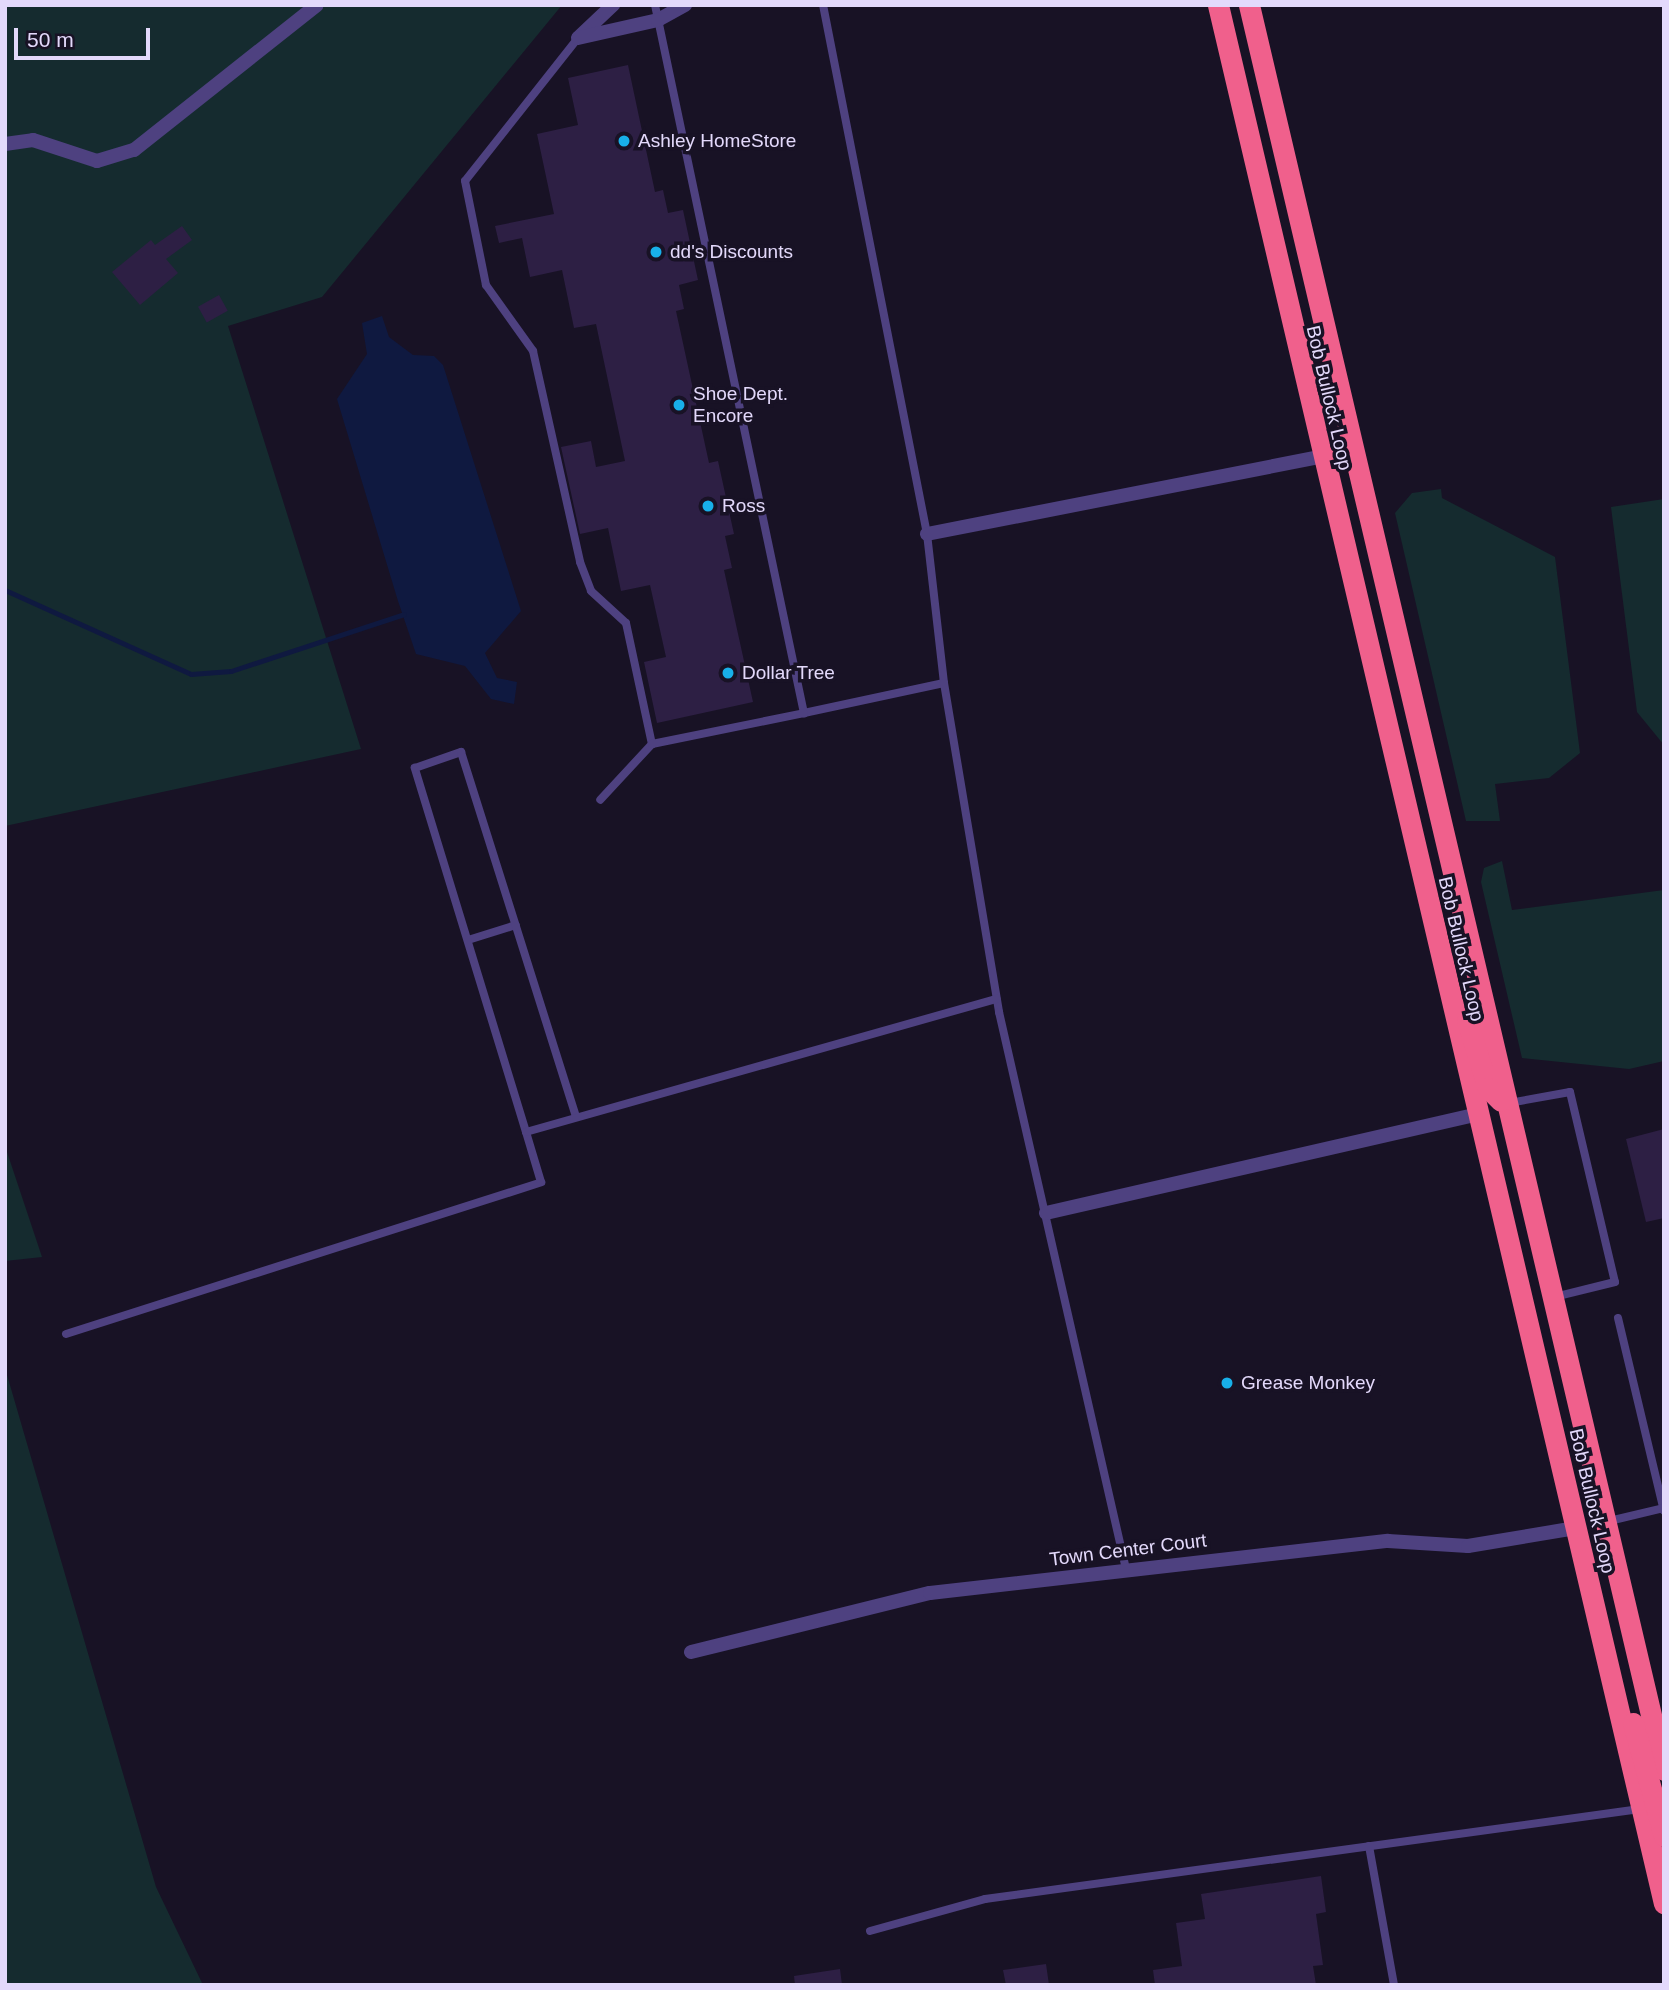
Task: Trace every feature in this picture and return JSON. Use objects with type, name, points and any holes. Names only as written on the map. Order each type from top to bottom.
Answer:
[{"type":"highway","name":"Bob Bullock Loop","points":[[1249,5],[1663,1767]]},
{"type":"highway","name":"Bob Bullock Loop","points":[[1218,11],[1319,457],[1664,1903]]},
{"type":"highway","points":[[1438,948],[1488,1088],[1506,1104]]},
{"type":"highway","points":[[1477,1114],[1496,1131],[1518,1214],[1540,1249]]},
{"type":"highway","points":[[1603,1646],[1640,1741],[1664,1836]]},
{"type":"street","points":[[5,144],[33,140],[97,160],[134,150],[317,5]]},
{"type":"street","points":[[579,37],[613,5]]},
{"type":"street","points":[[579,37],[685,5]]},
{"type":"street","points":[[927,534],[1319,457]]},
{"type":"street","points":[[1046,1213],[1477,1114]]},
{"type":"street","name":"Town Center Court","points":[[691,1652],[930,1593],[1388,1541],[1468,1546],[1575,1528]]},
{"type":"lane","points":[[823,5],[927,534],[944,683],[997,999],[1126,1569]]},
{"type":"lane","points":[[657,13],[804,713]]},
{"type":"lane","points":[[579,37],[465,181],[486,285],[533,351],[580,562],[591,591],[626,623],[652,744]]},
{"type":"lane","points":[[600,800],[652,744],[944,683]]},
{"type":"lane","points":[[66,1334],[541,1182],[415,768],[461,752],[576,1116]]},
{"type":"lane","points":[[468,940],[516,925]]},
{"type":"lane","points":[[526,1132],[997,999]]},
{"type":"lane","points":[[1506,1104],[1570,1092],[1615,1282],[1551,1298]]},
{"type":"lane","points":[[1604,1522],[1663,1509],[1618,1318]]},
{"type":"lane","points":[[870,1931],[985,1899],[1641,1808]]},
{"type":"lane","points":[[1369,1846],[1394,1985]]},
{"type":"green space","points":[[5,5],[562,5],[322,297],[228,326],[361,749],[5,826]]},
{"type":"green space","points":[[1441,489],[1442,498],[1555,557],[1580,753],[1549,778],[1495,784],[1500,821],[1466,821],[1395,513],[1412,493]]},
{"type":"green space","points":[[1664,499],[1664,745],[1637,712],[1611,507]]},
{"type":"green space","points":[[1502,861],[1512,910],[1664,890],[1664,1061],[1629,1069],[1522,1058],[1481,882],[1484,868]]},
{"type":"green space","points":[[5,1146],[42,1257],[5,1261]]},
{"type":"green space","points":[[5,1368],[156,1887],[203,1985],[5,1985]]},
{"type":"water","points":[[382,316],[389,337],[413,355],[434,356],[443,365],[521,611],[485,653],[497,678],[517,682],[514,704],[491,699],[465,666],[416,654],[337,399],[367,354],[362,323]]},
{"type":"building","points":[[628,65],[655,192],[663,190],[668,213],[683,210],[698,280],[679,285],[684,309],[676,311],[709,463],[718,461],[734,534],[725,536],[732,568],[724,570],[753,702],[657,723],[644,662],[666,657],[650,585],[621,591],[608,528],[580,534],[561,447],[591,441],[596,467],[625,461],[596,324],[574,328],[562,270],[530,277],[522,238],[499,243],[495,226],[554,214],[537,134],[578,125],[568,78]]},
{"type":"building","points":[[182,226],[192,240],[166,259],[178,273],[140,305],[112,272],[151,240],[155,245]]},
{"type":"building","points":[[219,295],[228,311],[207,322],[198,307]]},
{"type":"building","points":[[1664,1129],[1664,1218],[1646,1222],[1626,1139]]},
{"type":"building","points":[[1321,1876],[1326,1912],[1316,1914],[1323,1965],[1313,1966],[1316,1985],[1155,1985],[1153,1970],[1182,1966],[1176,1923],[1205,1919],[1201,1894]]},
{"type":"building","points":[[1046,1964],[1049,1985],[1006,1985],[1003,1970]]},
{"type":"building","points":[[840,1969],[842,1985],[795,1985],[794,1976]]},
{"type":"waterway","points":[[5,590],[191,674],[231,671],[404,614]]},
{"type":"place","name":"Ashley HomeStore","points":[[624,141]]},
{"type":"place","name":"dd's Discounts","points":[[656,252]]},
{"type":"place","name":"Shoe Dept. Encore","points":[[679,405]]},
{"type":"place","name":"Ross","points":[[708,506]]},
{"type":"place","name":"Dollar Tree","points":[[728,673]]},
{"type":"place","name":"Grease Monkey","points":[[1227,1383]]}]
